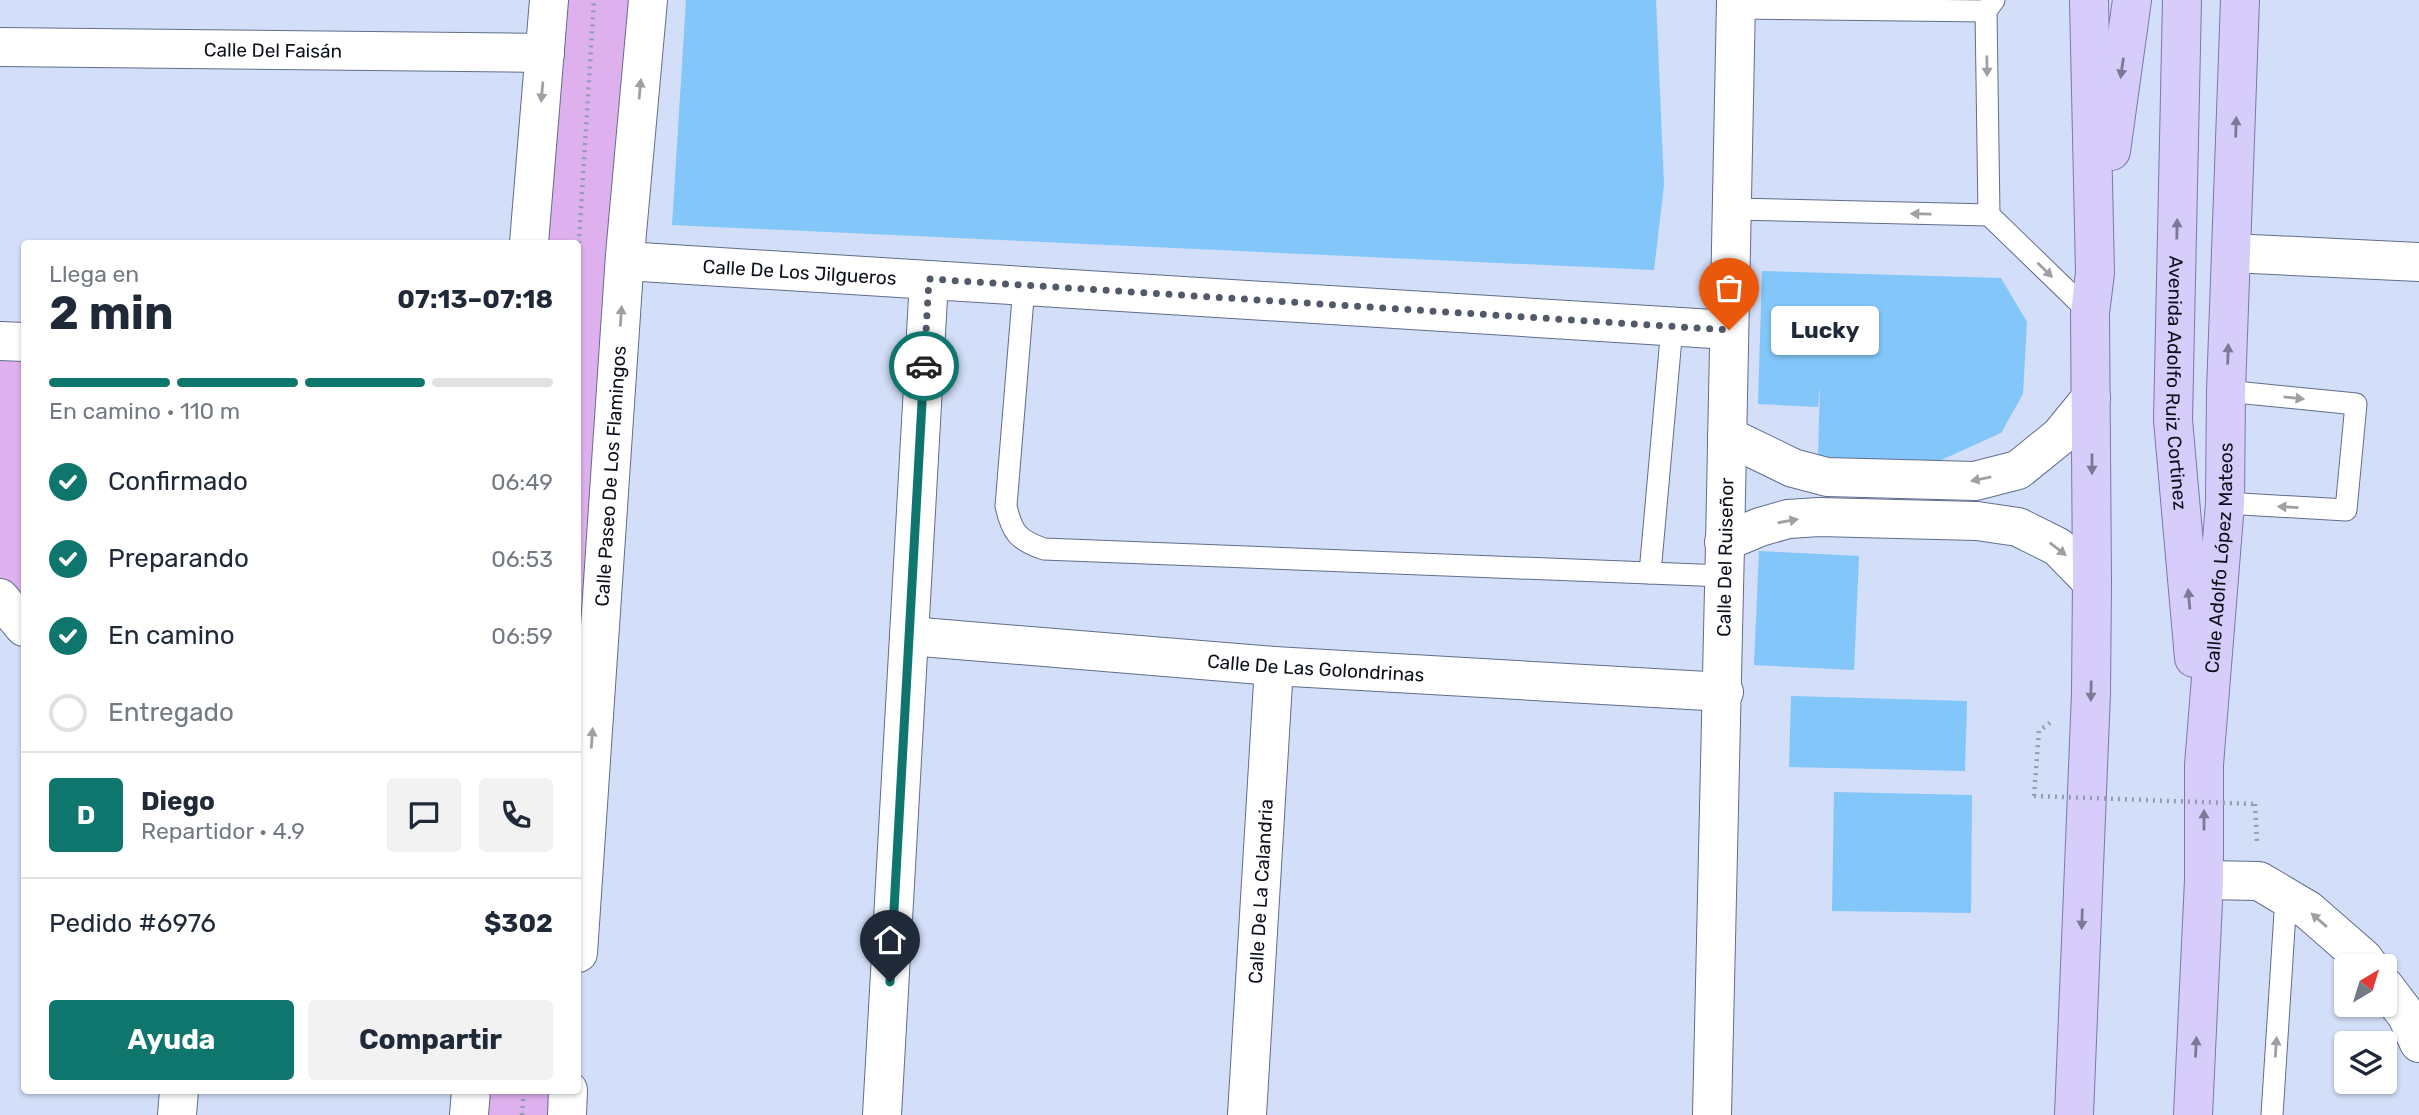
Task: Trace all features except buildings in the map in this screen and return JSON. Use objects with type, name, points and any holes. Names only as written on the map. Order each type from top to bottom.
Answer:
[{"type":"main road","points":[[2089,0],[2095,273]]},
{"type":"main road","points":[[2074,1115],[2091,693],[2090,313],[2132,0]]},
{"type":"main road","name":"Avenida Adolfo Ruiz Cortinez","points":[[2182,0],[2173,420],[2204,765]]},
{"type":"main road","name":"Calle Adolfo López Mateos","points":[[2193,1115],[2204,880],[2204,765],[2225,503],[2240,0]]},
{"type":"street","points":[[529,240],[549,0]]},
{"type":"street","name":"Calle Paseo De Los Flamingos","points":[[581,909],[625,261],[648,0]]},
{"type":"street","name":"Calle Del Ruiseñor","points":[[1712,1115],[1724,692],[1724,559],[1736,4]]},
{"type":"street","name":"Calle Del Faisán","points":[[0,47],[545,53]]},
{"type":"street","points":[[2231,253],[2419,262]]},
{"type":"street","name":"Calle De Los Jilgueros","points":[[625,261],[1729,330]]},
{"type":"street","points":[[882,1115],[929,279]]},
{"type":"street","points":[[0,341],[21,342]]},
{"type":"street","points":[[1727,436],[1793,468],[1827,477],[1975,481],[2018,470],[2060,436],[2091,398]]},
{"type":"street","points":[[2018,470],[2018,527]]},
{"type":"street","points":[[1724,559],[1760,527],[1788,520],[1819,517],[1977,521],[2018,527],[2058,547],[2092,582]]},
{"type":"street","points":[[0,598],[21,623]]},
{"type":"street","name":"Calle De Las Golondrinas","points":[[909,636],[1275,666],[1724,692]]},
{"type":"street","name":"Calle De La Calandria","points":[[1247,1115],[1275,666]]},
{"type":"street","points":[[2204,880],[2259,881],[2308,910],[2358,954]]},
{"type":"street","points":[[2398,1004],[2407,1016],[2419,1043]]},
{"type":"street","points":[[177,1115],[178,1094]]},
{"type":"street","points":[[469,1115],[471,1094]]},
{"type":"street","points":[[567,1115],[568,1094]]},
{"type":"lane","points":[[1736,4],[1990,5],[1989,215]]},
{"type":"lane","points":[[1732,209],[1989,215],[2090,313]]},
{"type":"lane","points":[[1024,286],[1006,506],[1010,527],[1024,543],[1044,549],[1650,573],[1724,559]]},
{"type":"lane","points":[[1650,573],[1672,327]]},
{"type":"lane","points":[[2225,503],[2346,510],[2356,404],[2227,391]]},
{"type":"lane","points":[[2272,1115],[2286,897]]},
{"type":"path","points":[[579,240],[594,0]]},
{"type":"path","points":[[2039,731],[2034,796],[2255,804],[2258,855]]},
{"type":"path","points":[[522,1115],[524,1094]]},
{"type":"shaded area","points":[[549,0],[648,0],[581,912],[581,240],[532,240]]},
{"type":"shaded area","points":[[0,341],[21,342],[21,623],[0,598]]},
{"type":"shaded area","points":[[471,1094],[568,1094],[567,1115],[469,1115]]},
{"type":"way so far","points":[[924,366],[929,279],[1729,330]]},
{"type":"place","name":"Lucky","points":[[1729,330]]},
{"type":"route","points":[[890,982],[924,366]]}]
